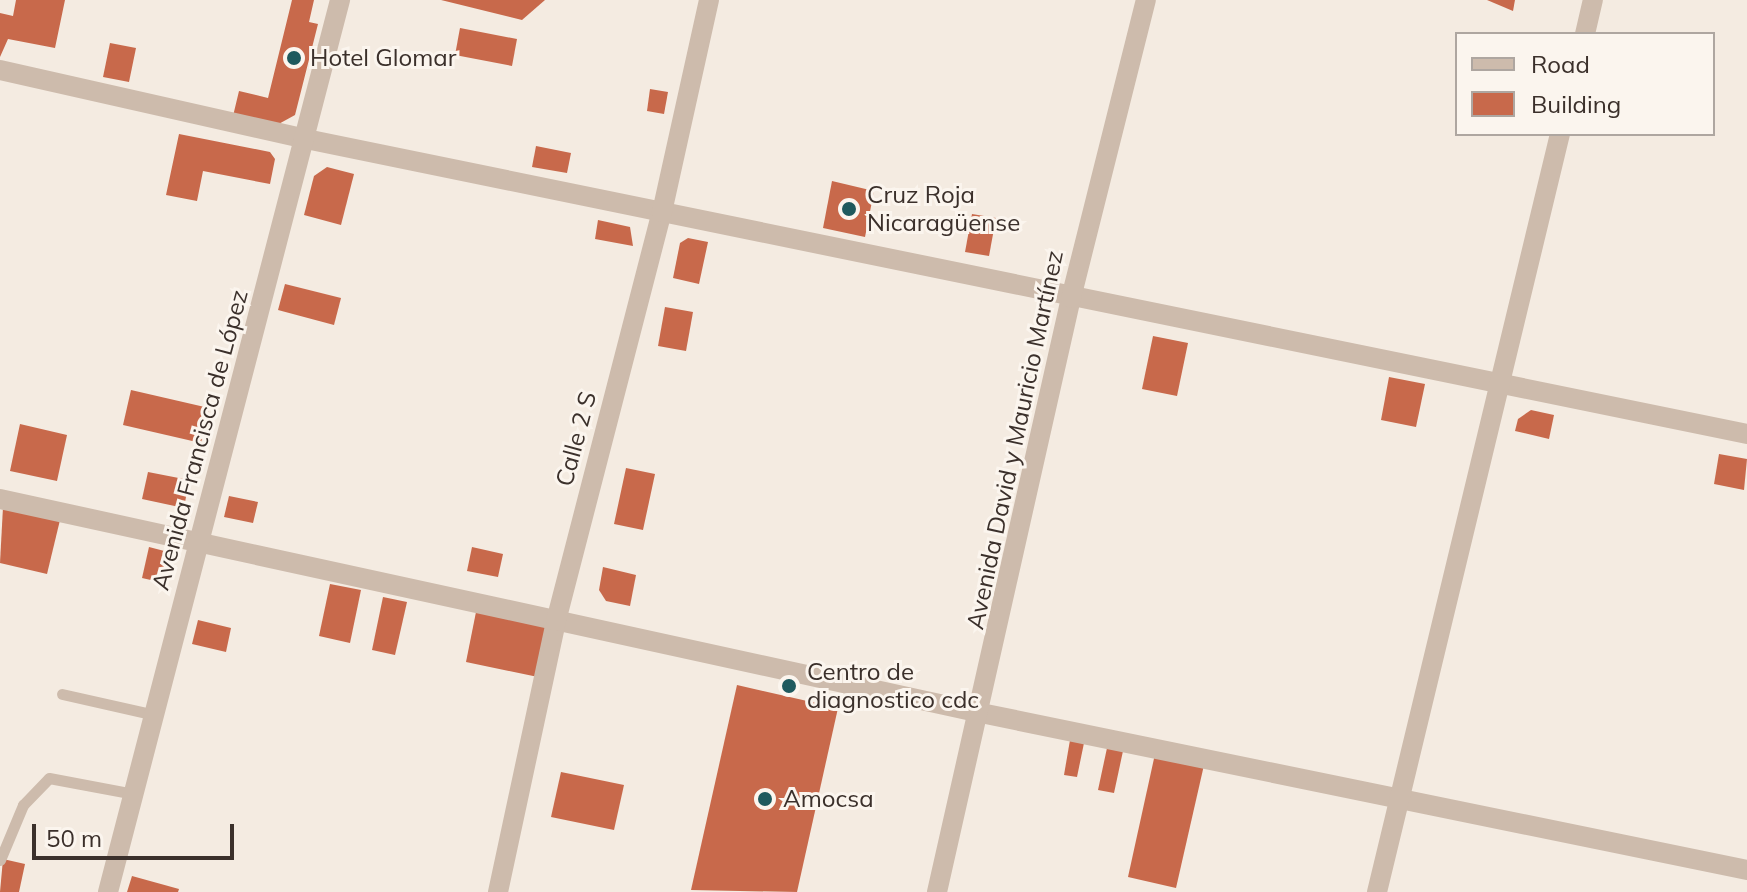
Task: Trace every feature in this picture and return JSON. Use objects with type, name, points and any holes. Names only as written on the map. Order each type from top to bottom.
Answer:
[{"type":"street","name":"Avenida Francisca de López","points":[[108,892],[340,0]]},
{"type":"street","name":"Calle 2 S","points":[[498,892],[556,621],[662,212],[709,0]]},
{"type":"street","name":"Avenida David y Mauricio Martínez","points":[[937,892],[981,713],[1071,298],[1146,0]]},
{"type":"street","points":[[1585,32],[1593,0]]},
{"type":"street","points":[[0,70],[306,139],[1747,434]]},
{"type":"street","points":[[1377,892],[1560,136]]},
{"type":"street","points":[[0,499],[981,713],[1747,870]]},
{"type":"lane","points":[[62,694],[155,715]]},
{"type":"lane","points":[[0,860],[23,805],[49,778],[134,794]]},
{"type":"building","points":[[16,0],[65,0],[55,48],[8,39],[0,57],[0,13],[13,16]]},
{"type":"building","name":"Hotel Glomar","points":[[292,0],[314,0],[309,22],[318,24],[295,115],[275,126],[233,116],[239,91],[268,98]]},
{"type":"building","points":[[441,0],[545,0],[522,20]]},
{"type":"building","points":[[1487,0],[1515,0],[1513,11]]},
{"type":"building","points":[[460,28],[517,39],[512,66],[455,55]]},
{"type":"building","points":[[110,43],[136,48],[129,82],[103,77]]},
{"type":"building","points":[[650,89],[668,92],[664,114],[647,111]]},
{"type":"building","points":[[179,134],[270,152],[275,159],[270,184],[203,171],[197,201],[166,195]]},
{"type":"building","points":[[536,146],[571,153],[567,173],[532,167]]},
{"type":"building","points":[[327,167],[354,174],[341,225],[304,215],[314,176]]},
{"type":"building","name":"Cruz Roja Nicaragüense","points":[[832,181],[874,191],[865,237],[823,228]]},
{"type":"building","points":[[972,214],[996,218],[989,256],[965,252]]},
{"type":"building","points":[[598,220],[630,227],[633,246],[595,239]]},
{"type":"building","points":[[688,238],[708,242],[699,284],[673,278],[680,243]]},
{"type":"building","points":[[285,284],[341,298],[334,325],[278,310]]},
{"type":"building","points":[[665,307],[693,312],[686,351],[658,346]]},
{"type":"building","points":[[1153,336],[1188,343],[1177,396],[1142,389]]},
{"type":"building","points":[[1389,377],[1425,384],[1416,427],[1381,420]]},
{"type":"building","points":[[131,390],[209,408],[201,443],[123,425]]},
{"type":"building","points":[[1531,410],[1554,415],[1549,439],[1515,431],[1518,419]]},
{"type":"building","points":[[20,424],[67,435],[57,481],[10,471]]},
{"type":"building","points":[[1719,454],[1747,459],[1744,490],[1714,484]]},
{"type":"building","points":[[626,468],[655,474],[643,530],[614,524]]},
{"type":"building","points":[[148,472],[189,480],[184,508],[142,499]]},
{"type":"building","points":[[229,496],[258,502],[253,523],[224,517]]},
{"type":"building","points":[[3,507],[60,520],[47,574],[0,563]]},
{"type":"building","points":[[149,547],[172,553],[164,583],[142,578]]},
{"type":"building","points":[[472,547],[503,554],[498,577],[467,571]]},
{"type":"building","points":[[603,567],[636,575],[630,606],[606,601],[599,590]]},
{"type":"building","points":[[330,584],[361,590],[350,643],[319,636]]},
{"type":"building","points":[[383,597],[407,602],[395,655],[372,650]]},
{"type":"building","points":[[476,612],[549,628],[538,677],[466,662]]},
{"type":"building","points":[[198,620],[231,628],[226,652],[192,644]]},
{"type":"building","name":"Amocsa","points":[[737,685],[838,708],[797,892],[691,890]]},
{"type":"building","points":[[1070,740],[1084,743],[1077,777],[1064,775]]},
{"type":"building","points":[[1107,748],[1123,751],[1114,793],[1098,790]]},
{"type":"building","points":[[1155,754],[1204,765],[1176,888],[1128,877]]},
{"type":"building","points":[[561,772],[624,785],[614,830],[551,817]]},
{"type":"building","points":[[3,859],[25,864],[19,892],[0,892]]},
{"type":"building","points":[[132,876],[179,889],[178,892],[127,892]]},
{"type":"place","name":"Hotel Glomar","points":[[294,58]]},
{"type":"place","name":"Cruz Roja Nicaragüense","points":[[849,209]]},
{"type":"place","name":"Centro de diagnostico cdc","points":[[789,686]]},
{"type":"place","name":"Amocsa","points":[[765,799]]}]
